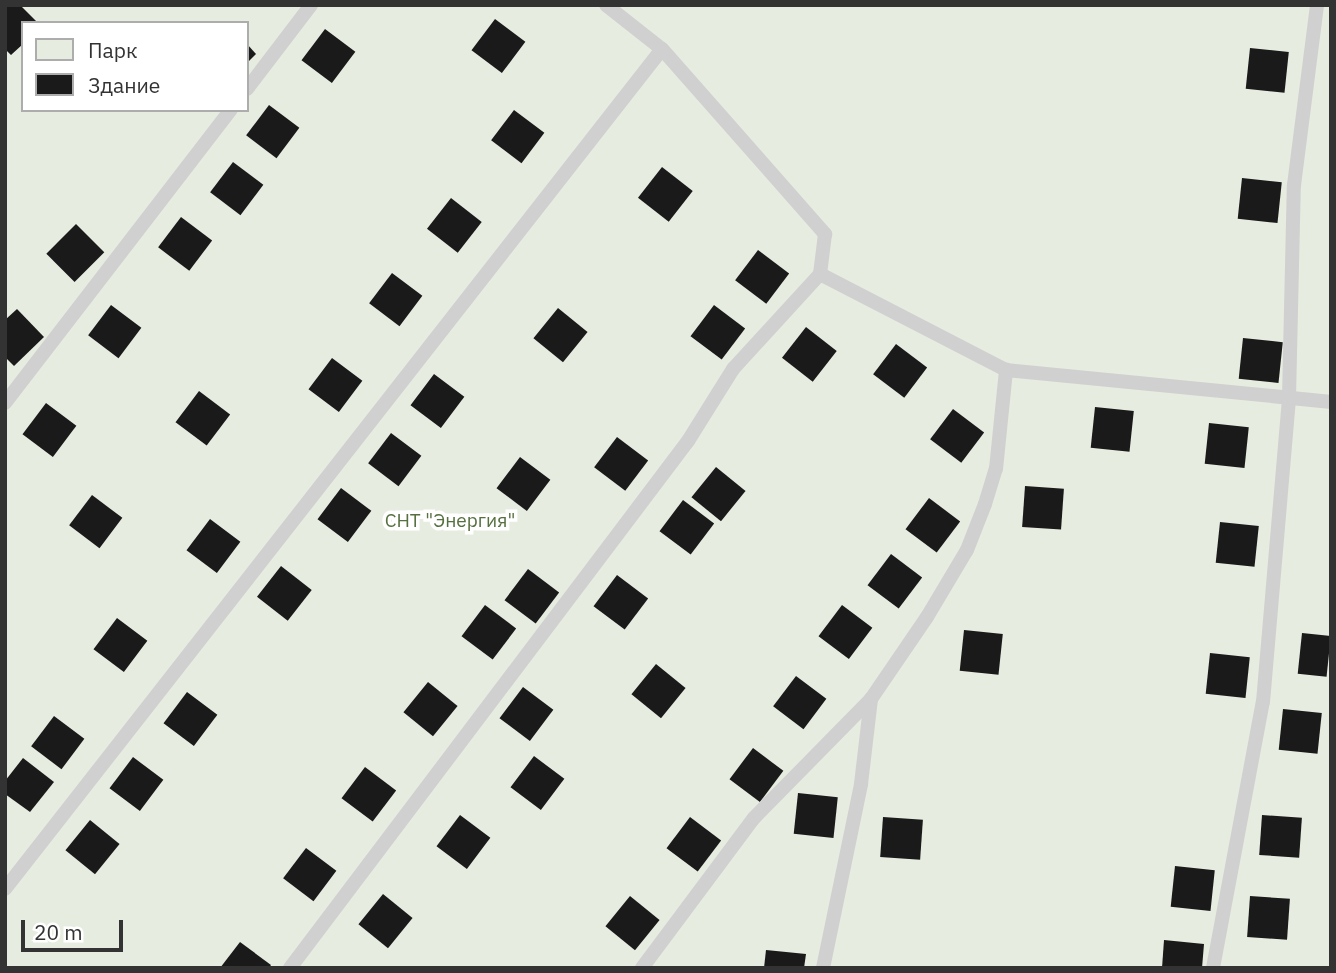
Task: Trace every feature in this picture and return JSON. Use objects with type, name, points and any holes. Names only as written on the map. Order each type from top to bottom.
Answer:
[{"type":"lane","points":[[248,88],[311,5]]},
{"type":"lane","points":[[290,968],[688,441],[733,369],[820,274],[825,234],[662,49],[606,5]]},
{"type":"lane","points":[[1213,968],[1263,702],[1289,398],[1294,185],[1317,5]]},
{"type":"lane","points":[[5,889],[662,49]]},
{"type":"lane","points":[[5,403],[229,112]]},
{"type":"lane","points":[[820,274],[1006,370],[1331,402]]},
{"type":"lane","points":[[642,968],[754,818],[871,699],[967,550],[996,469],[1006,370]]},
{"type":"lane","points":[[822,968],[861,784],[871,699]]},
{"type":"green space","name":"СНТ \"Энергия\"","points":[[5,5],[1331,5],[1331,968],[5,968]]},
{"type":"building","points":[[5,5],[20,5],[36,21],[21,21],[21,46],[11,55],[5,49]]},
{"type":"building","points":[[495,19],[525,42],[502,73],[472,50]]},
{"type":"building","points":[[325,29],[355,52],[332,83],[302,60]]},
{"type":"building","points":[[248,45],[256,54],[248,62]]},
{"type":"building","points":[[1250,48],[1289,52],[1285,93],[1246,89]]},
{"type":"building","points":[[269,105],[299,128],[276,158],[246,135]]},
{"type":"building","points":[[514,110],[544,133],[521,163],[491,140]]},
{"type":"building","points":[[233,162],[263,185],[240,215],[210,192]]},
{"type":"building","points":[[662,167],[693,191],[669,222],[638,198]]},
{"type":"building","points":[[1242,178],[1282,182],[1277,223],[1238,219]]},
{"type":"building","points":[[451,198],[482,222],[458,253],[427,229]]},
{"type":"building","points":[[181,217],[212,240],[189,271],[158,247]]},
{"type":"building","points":[[76,224],[104,252],[75,282],[46,254]]},
{"type":"building","points":[[758,250],[789,273],[766,304],[735,280]]},
{"type":"building","points":[[392,273],[422,296],[399,326],[369,303]]},
{"type":"building","points":[[111,305],[141,328],[118,358],[88,335]]},
{"type":"building","points":[[714,305],[745,328],[722,360],[691,336]]},
{"type":"building","points":[[558,308],[588,332],[563,362],[533,338]]},
{"type":"building","points":[[17,309],[44,337],[14,366],[5,357],[5,320]]},
{"type":"building","points":[[806,327],[837,351],[813,382],[782,358]]},
{"type":"building","points":[[1243,338],[1283,342],[1278,383],[1239,379]]},
{"type":"building","points":[[896,344],[927,367],[904,398],[873,374]]},
{"type":"building","points":[[332,358],[362,381],[339,412],[309,389]]},
{"type":"building","points":[[434,374],[464,397],[441,428],[411,405]]},
{"type":"building","points":[[199,391],[230,414],[207,446],[176,422]]},
{"type":"building","points":[[46,403],[76,426],[53,457],[23,434]]},
{"type":"building","points":[[1095,407],[1134,411],[1130,452],[1091,448]]},
{"type":"building","points":[[953,409],[984,432],[961,463],[930,439]]},
{"type":"building","points":[[1209,423],[1249,427],[1244,468],[1205,464]]},
{"type":"building","points":[[391,433],[421,456],[398,486],[368,463]]},
{"type":"building","points":[[617,437],[648,460],[625,491],[594,467]]},
{"type":"building","points":[[520,457],[550,480],[527,511],[497,488]]},
{"type":"building","points":[[716,467],[746,491],[721,521],[691,497]]},
{"type":"building","points":[[1025,486],[1064,489],[1061,530],[1022,527]]},
{"type":"building","points":[[341,488],[371,511],[348,542],[318,519]]},
{"type":"building","points":[[92,495],[122,518],[99,548],[69,525]]},
{"type":"building","points":[[929,498],[960,521],[937,553],[906,529]]},
{"type":"building","points":[[683,500],[714,523],[691,555],[660,531]]},
{"type":"building","points":[[210,519],[240,542],[217,573],[187,550]]},
{"type":"building","points":[[1220,522],[1259,526],[1255,567],[1216,563]]},
{"type":"building","points":[[891,554],[922,577],[899,609],[868,585]]},
{"type":"building","points":[[281,566],[312,590],[288,621],[257,597]]},
{"type":"building","points":[[528,569],[559,592],[536,624],[505,600]]},
{"type":"building","points":[[617,575],[648,598],[625,630],[594,606]]},
{"type":"building","points":[[485,605],[516,628],[493,660],[462,636]]},
{"type":"building","points":[[842,605],[872,628],[849,659],[819,636]]},
{"type":"building","points":[[117,618],[147,641],[124,672],[94,649]]},
{"type":"building","points":[[964,630],[1003,634],[999,675],[960,671]]},
{"type":"building","points":[[1302,633],[1331,636],[1327,677],[1298,674]]},
{"type":"building","points":[[1210,653],[1250,657],[1245,698],[1206,694]]},
{"type":"building","points":[[656,664],[686,688],[661,718],[631,694]]},
{"type":"building","points":[[796,676],[826,699],[803,729],[773,706]]},
{"type":"building","points":[[428,682],[458,706],[433,736],[403,712]]},
{"type":"building","points":[[523,687],[553,710],[530,741],[500,718]]},
{"type":"building","points":[[187,692],[217,715],[194,746],[164,723]]},
{"type":"building","points":[[1283,709],[1322,713],[1318,754],[1279,750]]},
{"type":"building","points":[[54,716],[84,739],[61,769],[31,746]]},
{"type":"building","points":[[753,748],[783,771],[760,802],[730,779]]},
{"type":"building","points":[[534,756],[564,779],[541,810],[511,787]]},
{"type":"building","points":[[133,757],[163,780],[140,811],[110,788]]},
{"type":"building","points":[[23,758],[54,782],[30,812],[5,794],[5,781]]},
{"type":"building","points":[[365,767],[396,790],[373,822],[342,798]]},
{"type":"building","points":[[798,793],[838,797],[833,838],[794,834]]},
{"type":"building","points":[[460,815],[490,838],[467,869],[437,846]]},
{"type":"building","points":[[1262,815],[1302,818],[1299,858],[1259,855]]},
{"type":"building","points":[[690,817],[721,840],[698,872],[667,848]]},
{"type":"building","points":[[883,817],[923,820],[920,860],[880,857]]},
{"type":"building","points":[[90,820],[120,844],[95,874],[65,850]]},
{"type":"building","points":[[306,848],[336,871],[313,901],[283,878]]},
{"type":"building","points":[[1175,866],[1215,870],[1210,911],[1171,907]]},
{"type":"building","points":[[383,894],[413,918],[388,948],[358,924]]},
{"type":"building","points":[[630,896],[660,920],[635,950],[605,926]]},
{"type":"building","points":[[1250,896],[1290,899],[1287,940],[1247,937]]},
{"type":"building","points":[[1164,940],[1204,944],[1202,968],[1162,968]]},
{"type":"building","points":[[240,942],[271,965],[269,968],[220,968]]},
{"type":"building","points":[[766,950],[806,954],[804,968],[764,968]]}]
